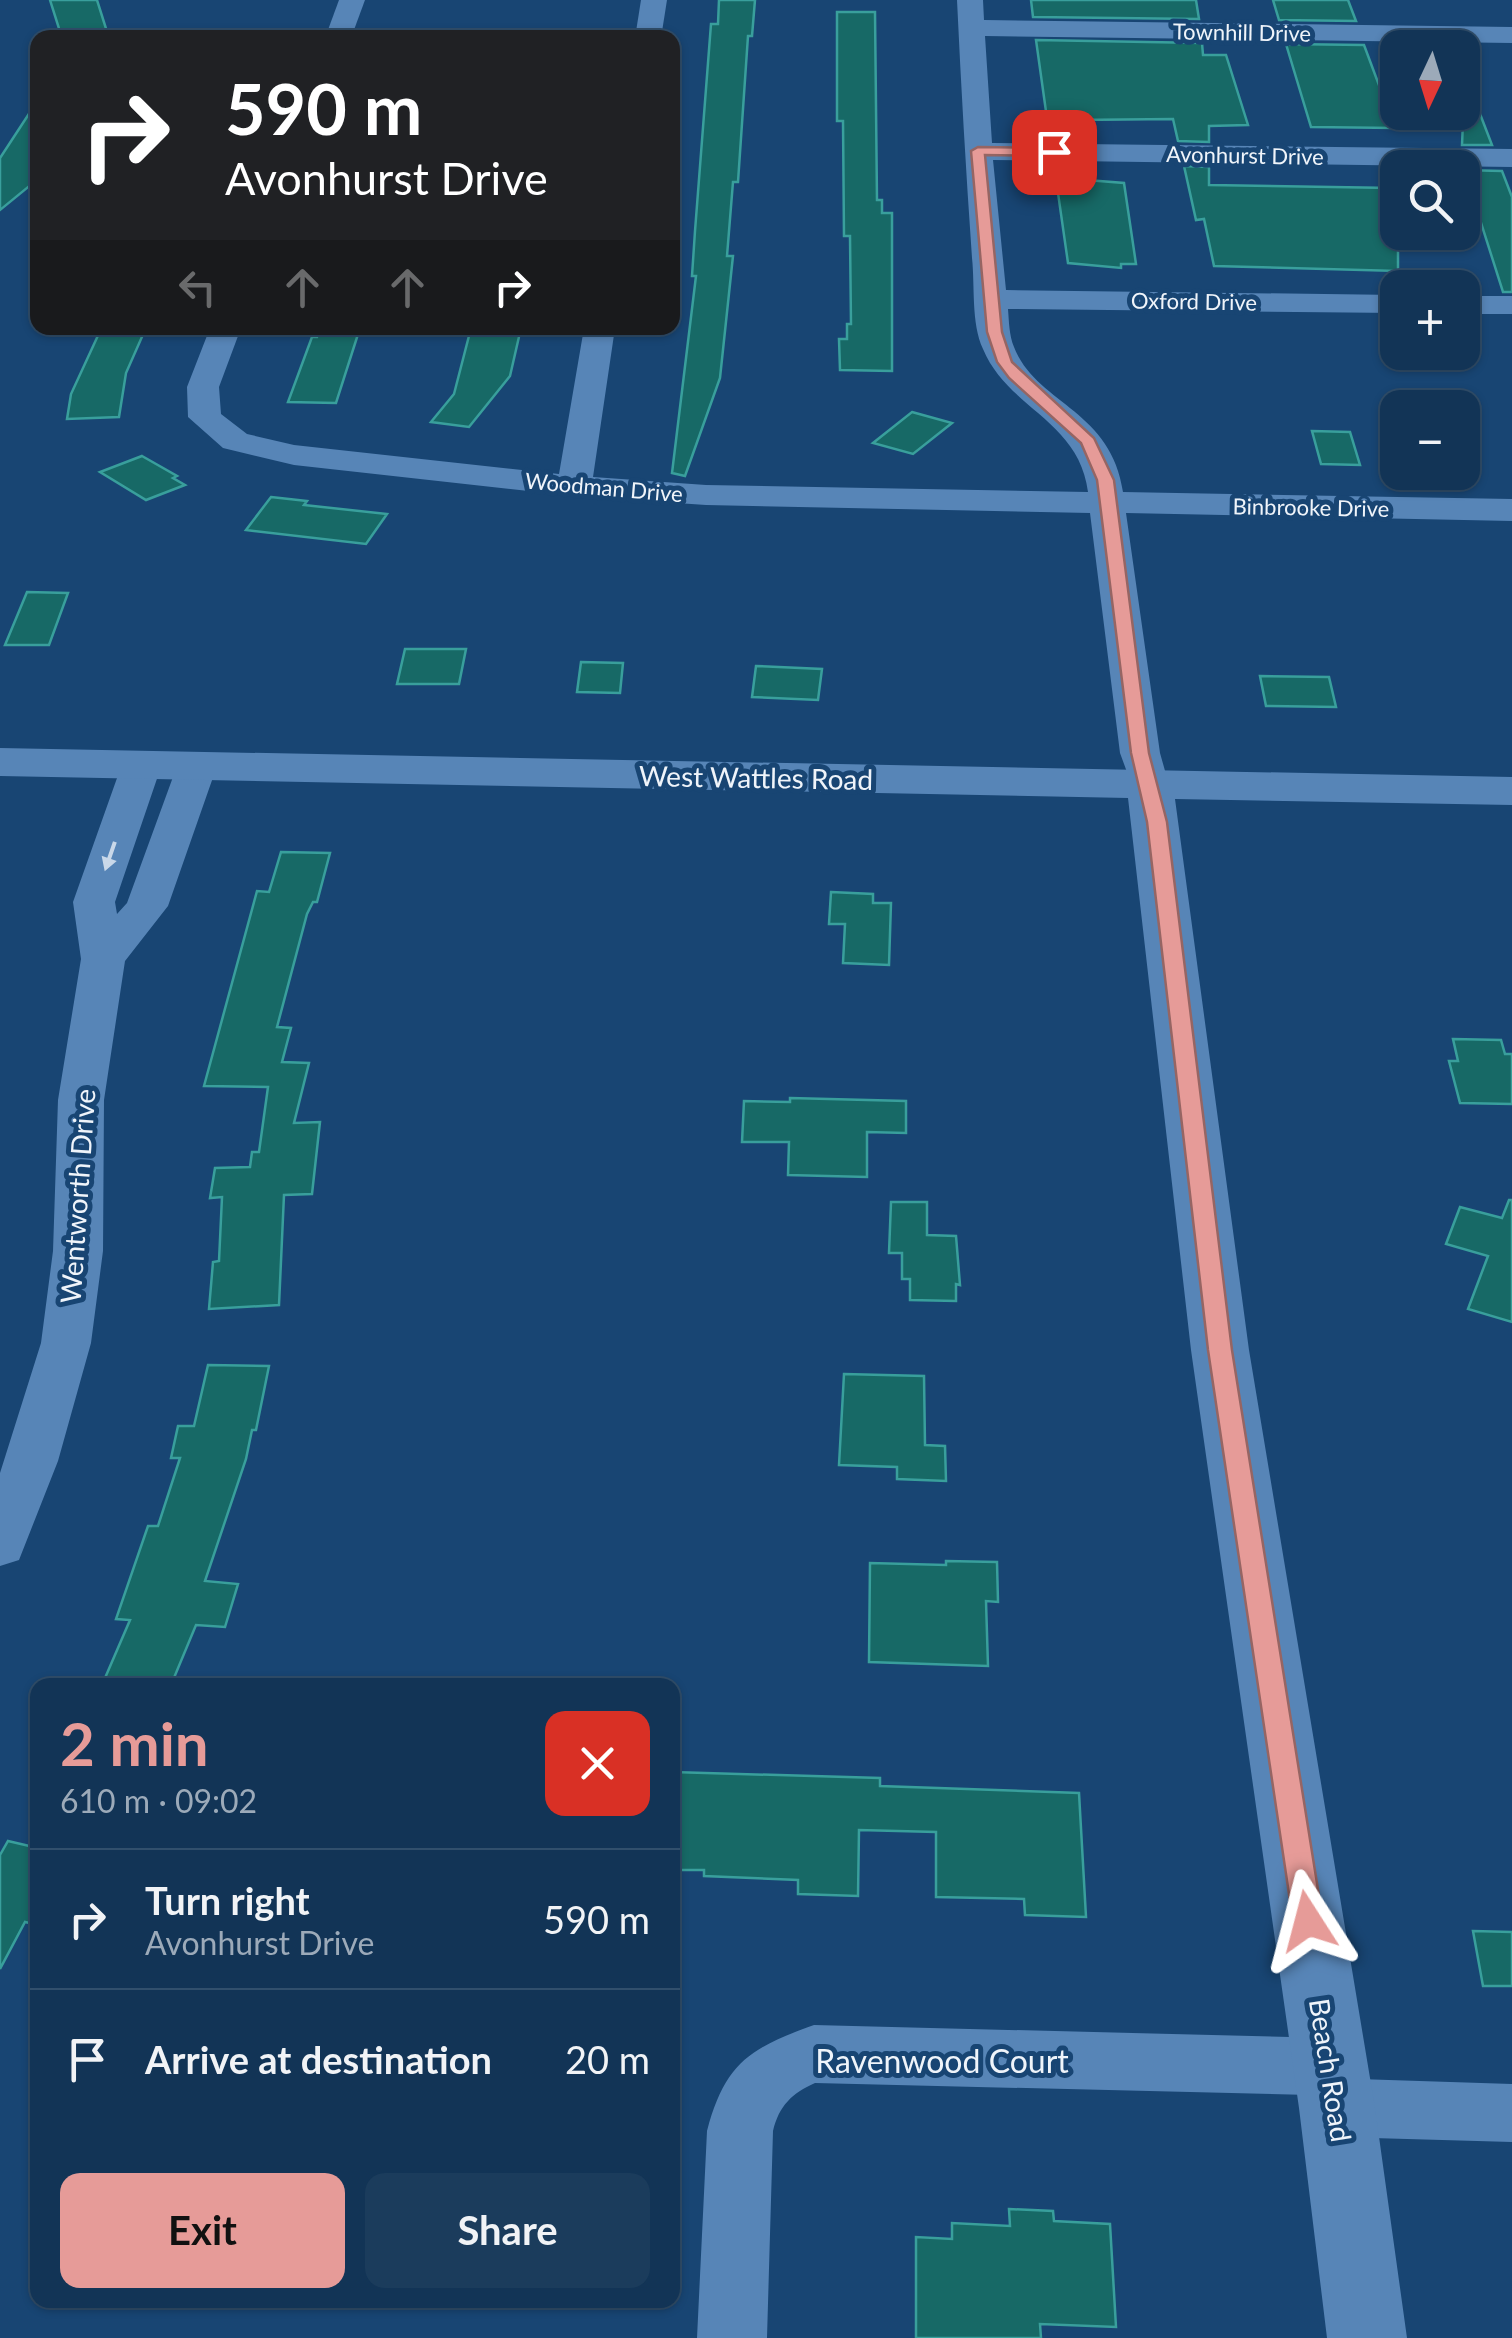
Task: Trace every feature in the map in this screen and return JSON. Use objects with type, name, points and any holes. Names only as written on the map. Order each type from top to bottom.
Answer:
[{"type":"street","points":[[341,30],[352,0]]},
{"type":"street","points":[[649,30],[654,0]]},
{"type":"street","name":"Townhill Drive","points":[[971,14],[1512,35]]},
{"type":"street","name":"Beach Road","points":[[971,14],[994,332],[1005,362],[1088,441],[1102,468],[1110,504],[1140,753],[1157,822],[1226,1387],[1334,2088],[1367,2338]]},
{"type":"street","name":"Avonhurst Drive","points":[[978,151],[1512,158]]},
{"type":"street","name":"Oxford Drive","points":[[990,299],[1380,304]]},
{"type":"street","points":[[1480,304],[1512,305]]},
{"type":"street","name":"Woodman Drive","points":[[223,335],[203,386],[204,417],[234,441],[294,455],[574,486],[706,495],[1110,504]]},
{"type":"street","points":[[574,486],[599,335]]},
{"type":"street","name":"Binbrooke Drive","points":[[1110,504],[1512,510]]},
{"type":"street","name":"West Wattles Road","points":[[0,762],[1512,790]]},
{"type":"street","name":"Wentworth Drive","points":[[0,1545],[43,1425],[66,1343],[78,1251],[81,1100],[103,959],[94,902],[142,764]]},
{"type":"street","points":[[103,959],[147,906],[196,766]]},
{"type":"street","name":"Ravenwood Court","points":[[732,2338],[740,2131],[745,2105],[758,2085],[782,2065],[814,2054],[1334,2088],[1512,2113]]},
{"type":"building","points":[[50,0],[97,0],[106,30],[59,30]]},
{"type":"building","points":[[719,0],[755,0],[752,36],[748,36],[738,182],[733,182],[727,256],[733,256],[720,378],[685,476],[672,473],[696,276],[692,276],[711,24],[718,24]]},
{"type":"building","points":[[1031,0],[1196,0],[1199,19],[1033,17]]},
{"type":"building","points":[[1273,0],[1348,0],[1356,21],[1279,20]]},
{"type":"building","points":[[837,12],[875,12],[877,200],[882,200],[882,213],[892,213],[892,371],[840,370],[839,339],[847,339],[847,324],[851,324],[850,236],[844,236],[843,121],[837,121]]},
{"type":"building","points":[[1036,40],[1202,43],[1203,55],[1226,55],[1248,125],[1209,126],[1209,142],[1178,141],[1173,119],[1075,120],[1079,140],[1050,140]]},
{"type":"building","points":[[1286,44],[1364,45],[1380,88],[1380,128],[1311,127]]},
{"type":"building","points":[[30,112],[30,186],[0,210],[0,158]]},
{"type":"building","points":[[1480,114],[1492,145],[1462,145],[1463,130],[1480,130]]},
{"type":"building","points":[[1054,165],[1084,165],[1087,180],[1124,183],[1136,264],[1121,264],[1121,268],[1068,263]]},
{"type":"building","points":[[1184,166],[1209,167],[1209,185],[1380,188],[1380,250],[1398,250],[1398,270],[1214,266],[1204,219],[1196,220]]},
{"type":"building","points":[[1480,170],[1502,171],[1512,197],[1512,292],[1503,292],[1480,220]]},
{"type":"building","points":[[98,335],[143,335],[126,373],[119,417],[67,419],[71,394]]},
{"type":"building","points":[[358,335],[336,403],[288,402],[312,337]]},
{"type":"building","points":[[469,335],[519,335],[510,376],[469,427],[431,422],[454,394]]},
{"type":"building","points":[[912,412],[952,423],[913,454],[873,443]]},
{"type":"building","points":[[1312,431],[1350,432],[1360,465],[1321,464]]},
{"type":"building","points":[[142,456],[185,485],[146,500],[100,472]]},
{"type":"building","points":[[271,497],[307,501],[304,505],[387,514],[366,544],[246,530]]},
{"type":"building","points":[[27,592],[68,593],[49,645],[5,645]]},
{"type":"building","points":[[405,649],[466,649],[459,684],[397,684]]},
{"type":"building","points":[[581,662],[623,663],[620,693],[577,692]]},
{"type":"building","points":[[756,666],[822,669],[818,700],[752,697]]},
{"type":"building","points":[[1260,676],[1329,677],[1336,707],[1266,706]]},
{"type":"building","points":[[281,852],[330,853],[317,902],[313,902],[307,914],[277,1027],[291,1028],[282,1062],[309,1063],[294,1123],[320,1122],[312,1194],[284,1195],[279,1305],[209,1309],[213,1262],[219,1261],[222,1197],[210,1198],[215,1168],[250,1167],[252,1152],[259,1152],[268,1087],[204,1086],[257,891],[269,892]]},
{"type":"building","points":[[831,892],[873,894],[873,903],[891,903],[889,965],[843,963],[845,924],[829,924]]},
{"type":"building","points":[[1453,1039],[1501,1040],[1505,1054],[1512,1054],[1512,1104],[1460,1103],[1449,1061],[1458,1061]]},
{"type":"building","points":[[790,1098],[906,1101],[906,1133],[867,1132],[867,1177],[788,1175],[789,1142],[742,1142],[744,1101],[790,1102]]},
{"type":"building","points":[[1509,1200],[1512,1322],[1468,1309],[1488,1256],[1446,1244],[1460,1207],[1502,1218]]},
{"type":"building","points":[[891,1202],[927,1202],[927,1235],[956,1236],[960,1285],[956,1284],[956,1301],[910,1300],[910,1279],[902,1279],[902,1253],[889,1253]]},
{"type":"building","points":[[208,1365],[269,1366],[256,1430],[252,1430],[205,1581],[238,1584],[225,1627],[196,1625],[174,1678],[105,1678],[130,1620],[116,1619],[148,1526],[158,1526],[180,1458],[171,1458],[178,1426],[194,1426]]},
{"type":"building","points":[[844,1374],[924,1376],[925,1445],[945,1446],[946,1481],[897,1479],[897,1467],[839,1465]]},
{"type":"building","points":[[946,1561],[997,1562],[998,1602],[986,1601],[988,1666],[869,1662],[870,1563],[946,1565]]},
{"type":"building","points":[[680,1772],[880,1778],[880,1786],[1079,1793],[1086,1917],[1025,1915],[1024,1899],[936,1897],[936,1832],[859,1830],[858,1896],[798,1894],[798,1880],[704,1876],[704,1870],[680,1870]]},
{"type":"building","points":[[8,1841],[30,1846],[30,1923],[25,1922],[0,1969],[0,1855]]},
{"type":"building","points":[[1473,1931],[1512,1932],[1512,1986],[1483,1986]]},
{"type":"building","points":[[1009,2209],[1053,2211],[1054,2221],[1110,2224],[1116,2327],[1040,2324],[1041,2338],[916,2338],[916,2237],[952,2239],[952,2223],[1010,2226]]},
{"type":"route","points":[[1054,152],[978,151],[994,332],[998,348],[1014,374],[1075,426],[1098,456],[1106,480],[1140,753],[1157,822],[1220,1350],[1308,1921]]}]
